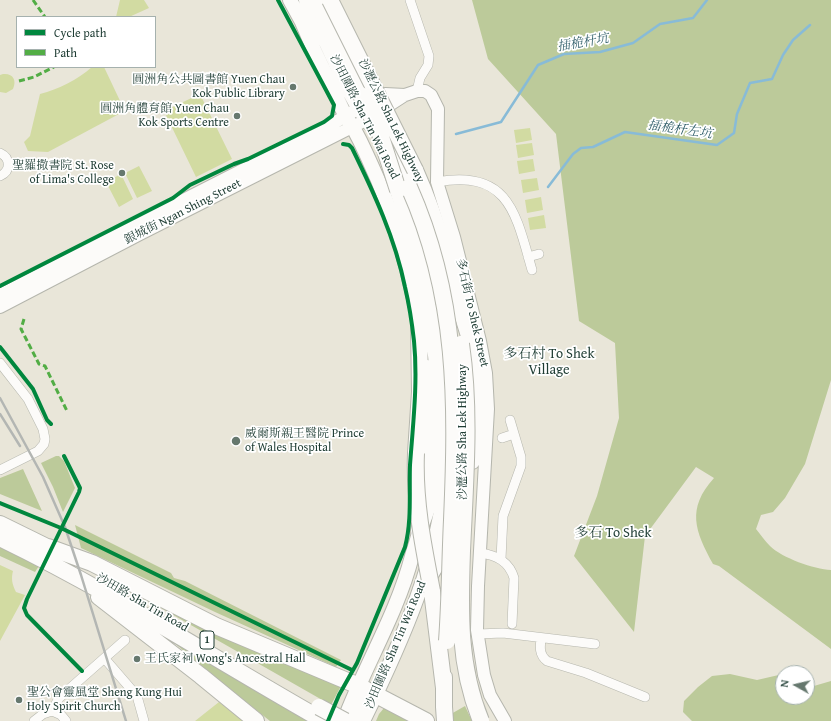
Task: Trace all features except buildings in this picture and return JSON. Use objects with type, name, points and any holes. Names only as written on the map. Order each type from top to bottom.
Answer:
[{"type":"highway","name":"沙瀝公路 Sha Lek Highway","points":[[316,0],[380,134],[409,188],[429,241],[442,292],[450,338],[454,398],[454,463],[448,632],[444,688],[445,721]]},
{"type":"highway","name":"沙瀝公路 Sha Lek Highway","points":[[330,0],[415,170],[441,237],[456,294],[464,370],[466,419],[460,605],[461,637],[467,677],[481,721]]},
{"type":"highway","points":[[380,134],[416,249],[432,331],[437,370],[440,419],[435,481],[419,530]]},
{"type":"highway","points":[[421,590],[448,545],[471,463],[477,416],[475,370],[469,335],[456,294]]},
{"type":"highway","points":[[419,322],[419,415],[416,453],[418,514],[433,598],[444,688]]},
{"type":"highway","name":"沙田路 Sha Tin Road","points":[[0,524],[48,547],[319,714]]},
{"type":"highway","name":"沙田路 Sha Tin Road","points":[[0,538],[70,573],[319,714],[344,721]]},
{"type":"highway","points":[[48,547],[96,565],[216,626],[359,686],[426,721]]},
{"type":"highway","points":[[70,573],[256,721]]},
{"type":"highway","points":[[351,721],[354,719],[360,706],[366,698],[376,695]]},
{"type":"main road","name":"沙田圍路 Sha Tin Wai Road","points":[[290,0],[377,176],[395,222],[403,250],[426,359],[429,417],[426,472],[419,530],[403,586],[344,721]]},
{"type":"main road","name":"沙田圍路 Sha Tin Wai Road","points":[[306,0],[359,108],[368,120],[387,157],[408,205],[419,236],[438,306],[447,366],[450,420],[447,469],[440,518],[421,590],[376,695],[363,721]]},
{"type":"street","points":[[368,120],[405,95],[417,91],[420,78],[428,65],[429,56],[410,0]]},
{"type":"street","name":"多石街 To Shek Street","points":[[417,91],[425,91],[431,95],[438,109],[438,182],[477,327],[486,373],[488,409],[478,586],[478,634],[484,675],[490,695],[504,720]]},
{"type":"street","points":[[359,108],[385,94],[405,95]]},
{"type":"street","name":"銀城街 Ngan Shing Street","points":[[0,307],[350,122],[359,108]]},
{"type":"street","name":"銀城街 Ngan Shing Street","points":[[0,295],[182,200],[350,122],[368,120]]},
{"type":"street","points":[[0,153],[6,156],[9,164],[7,172],[0,176]]},
{"type":"street","points":[[438,182],[468,179],[483,183],[497,191],[508,203],[515,214],[532,270]]},
{"type":"street","points":[[528,257],[539,254]]},
{"type":"street","points":[[0,363],[28,399],[45,433],[44,444],[38,451],[0,470]]},
{"type":"street","points":[[501,559],[503,516],[521,466],[521,460],[510,420]]},
{"type":"street","points":[[502,438],[514,434]]},
{"type":"street","points":[[480,553],[490,554],[501,559],[512,572],[514,578],[512,624]]},
{"type":"street","points":[[478,634],[503,633],[595,644]]},
{"type":"street","points":[[541,638],[541,653],[543,658],[547,661],[591,675],[645,697]]},
{"type":"street","points":[[52,711],[59,698],[125,640]]},
{"type":"street","points":[[105,659],[137,696],[144,721]]},
{"type":"street","points":[[34,721],[43,714],[52,711],[61,715],[66,721]]},
{"type":"green space","points":[[120,0],[144,0],[149,8],[131,16],[116,16]]},
{"type":"green space","points":[[472,0],[831,0],[831,380],[805,464],[785,498],[773,512],[761,515],[756,529],[770,546],[782,555],[807,565],[831,570],[831,649],[719,566],[713,564],[702,541],[696,520],[700,500],[705,489],[714,478],[696,467],[645,536],[634,632],[574,556],[597,496],[619,418],[615,343],[579,321],[556,134],[488,59]]},
{"type":"green space","points":[[91,68],[104,68],[122,105],[119,114],[48,152],[28,151],[24,142],[30,136],[40,94],[68,84]]},
{"type":"green space","points":[[3,74],[12,76],[15,83],[13,89],[6,93],[0,92],[0,75]]},
{"type":"green space","points":[[200,94],[232,159],[196,177],[164,111]]},
{"type":"green space","points":[[530,128],[532,140],[516,143],[514,130]]},
{"type":"green space","points":[[532,143],[534,155],[518,158],[516,145]]},
{"type":"green space","points":[[533,159],[535,171],[519,174],[517,161]]},
{"type":"green space","points":[[139,166],[152,191],[137,198],[125,173]]},
{"type":"green space","points":[[121,174],[133,199],[119,207],[106,182]]},
{"type":"green space","points":[[537,178],[539,190],[523,193],[521,180]]},
{"type":"green space","points":[[541,197],[543,210],[527,213],[525,200]]},
{"type":"green space","points":[[544,215],[546,228],[530,230],[528,218]]},
{"type":"green space","points":[[59,456],[64,461],[75,488],[63,512],[41,463]]},
{"type":"green space","points":[[23,469],[42,511],[0,494],[0,478]]},
{"type":"green space","points":[[75,525],[171,573],[174,578],[185,581],[341,660],[336,667],[215,612],[81,548]]},
{"type":"green space","points":[[0,546],[39,566],[35,572],[0,556]]},
{"type":"green space","points":[[0,565],[13,571],[12,582],[16,592],[25,595],[0,641]]},
{"type":"green space","points":[[154,604],[161,606],[341,686],[331,705]]},
{"type":"green space","points":[[160,631],[313,721],[270,721]]},
{"type":"green space","points":[[730,674],[757,680],[775,676],[775,705],[815,705],[815,686],[831,681],[831,721],[692,721],[683,712],[684,701],[712,676]]},
{"type":"green space","points":[[219,702],[243,721],[195,721]]},
{"type":"green space","points":[[465,706],[472,721],[452,721],[451,714]]},
{"type":"green space","points":[[384,708],[417,721],[376,721]]},
{"type":"waterway","name":"插桅杆坑","points":[[456,134],[501,122],[538,65],[564,54],[600,52],[633,43],[660,24],[693,18],[707,0]]},
{"type":"waterway","name":"插桅杆左坑","points":[[548,187],[573,154],[581,148],[593,147],[625,132],[717,145],[734,133],[737,114],[750,83],[772,79],[783,55],[793,40],[810,25]]},
{"type":"railway","points":[[0,398],[43,477],[65,527],[126,721]]},
{"type":"railway","points":[[0,414],[20,446]]},
{"type":"marked path","points":[[33,0],[44,16]]},
{"type":"marked path","points":[[19,81],[34,77],[52,68]]},
{"type":"marked path","points":[[24,319],[21,329],[39,364],[45,366],[67,411]]},
{"type":"cycle path","points":[[0,286],[173,198],[190,185],[248,159],[324,122],[332,116],[334,105],[278,0]]},
{"type":"cycle path","points":[[328,721],[339,695],[357,663],[405,547],[409,527],[410,465],[415,387],[414,341],[408,300],[396,251],[376,199],[352,148],[349,145],[343,144]]},
{"type":"cycle path","points":[[0,347],[33,389],[47,420],[51,424]]},
{"type":"cycle path","points":[[64,456],[80,488],[79,492],[24,608],[27,615],[82,671]]},
{"type":"cycle path","points":[[0,503],[61,528],[352,670]]},
{"type":"place","name":"圓洲角公共圖書館 Yuen Chau Kok Public Library","points":[[293,87]]},
{"type":"place","name":"圓洲角體育館 Yuen Chau Kok Sports Centre","points":[[237,116]]},
{"type":"place","name":"聖羅撒書院 St. Rose of Lima's College","points":[[122,173]]},
{"type":"place","name":"威爾斯親王醫院 Prince of Wales Hospital","points":[[236,441]]},
{"type":"place","name":"王氏家祠 Wong's Ancestral Hall","points":[[137,659]]},
{"type":"place","name":"聖公會靈風堂 Sheng Kung Hui Holy Spirit Church","points":[[19,700]]},
{"type":"district","name":"多石村 To Shek Village","points":[[549,362]]},
{"type":"district","name":"多石 To Shek","points":[[613,533]]}]
